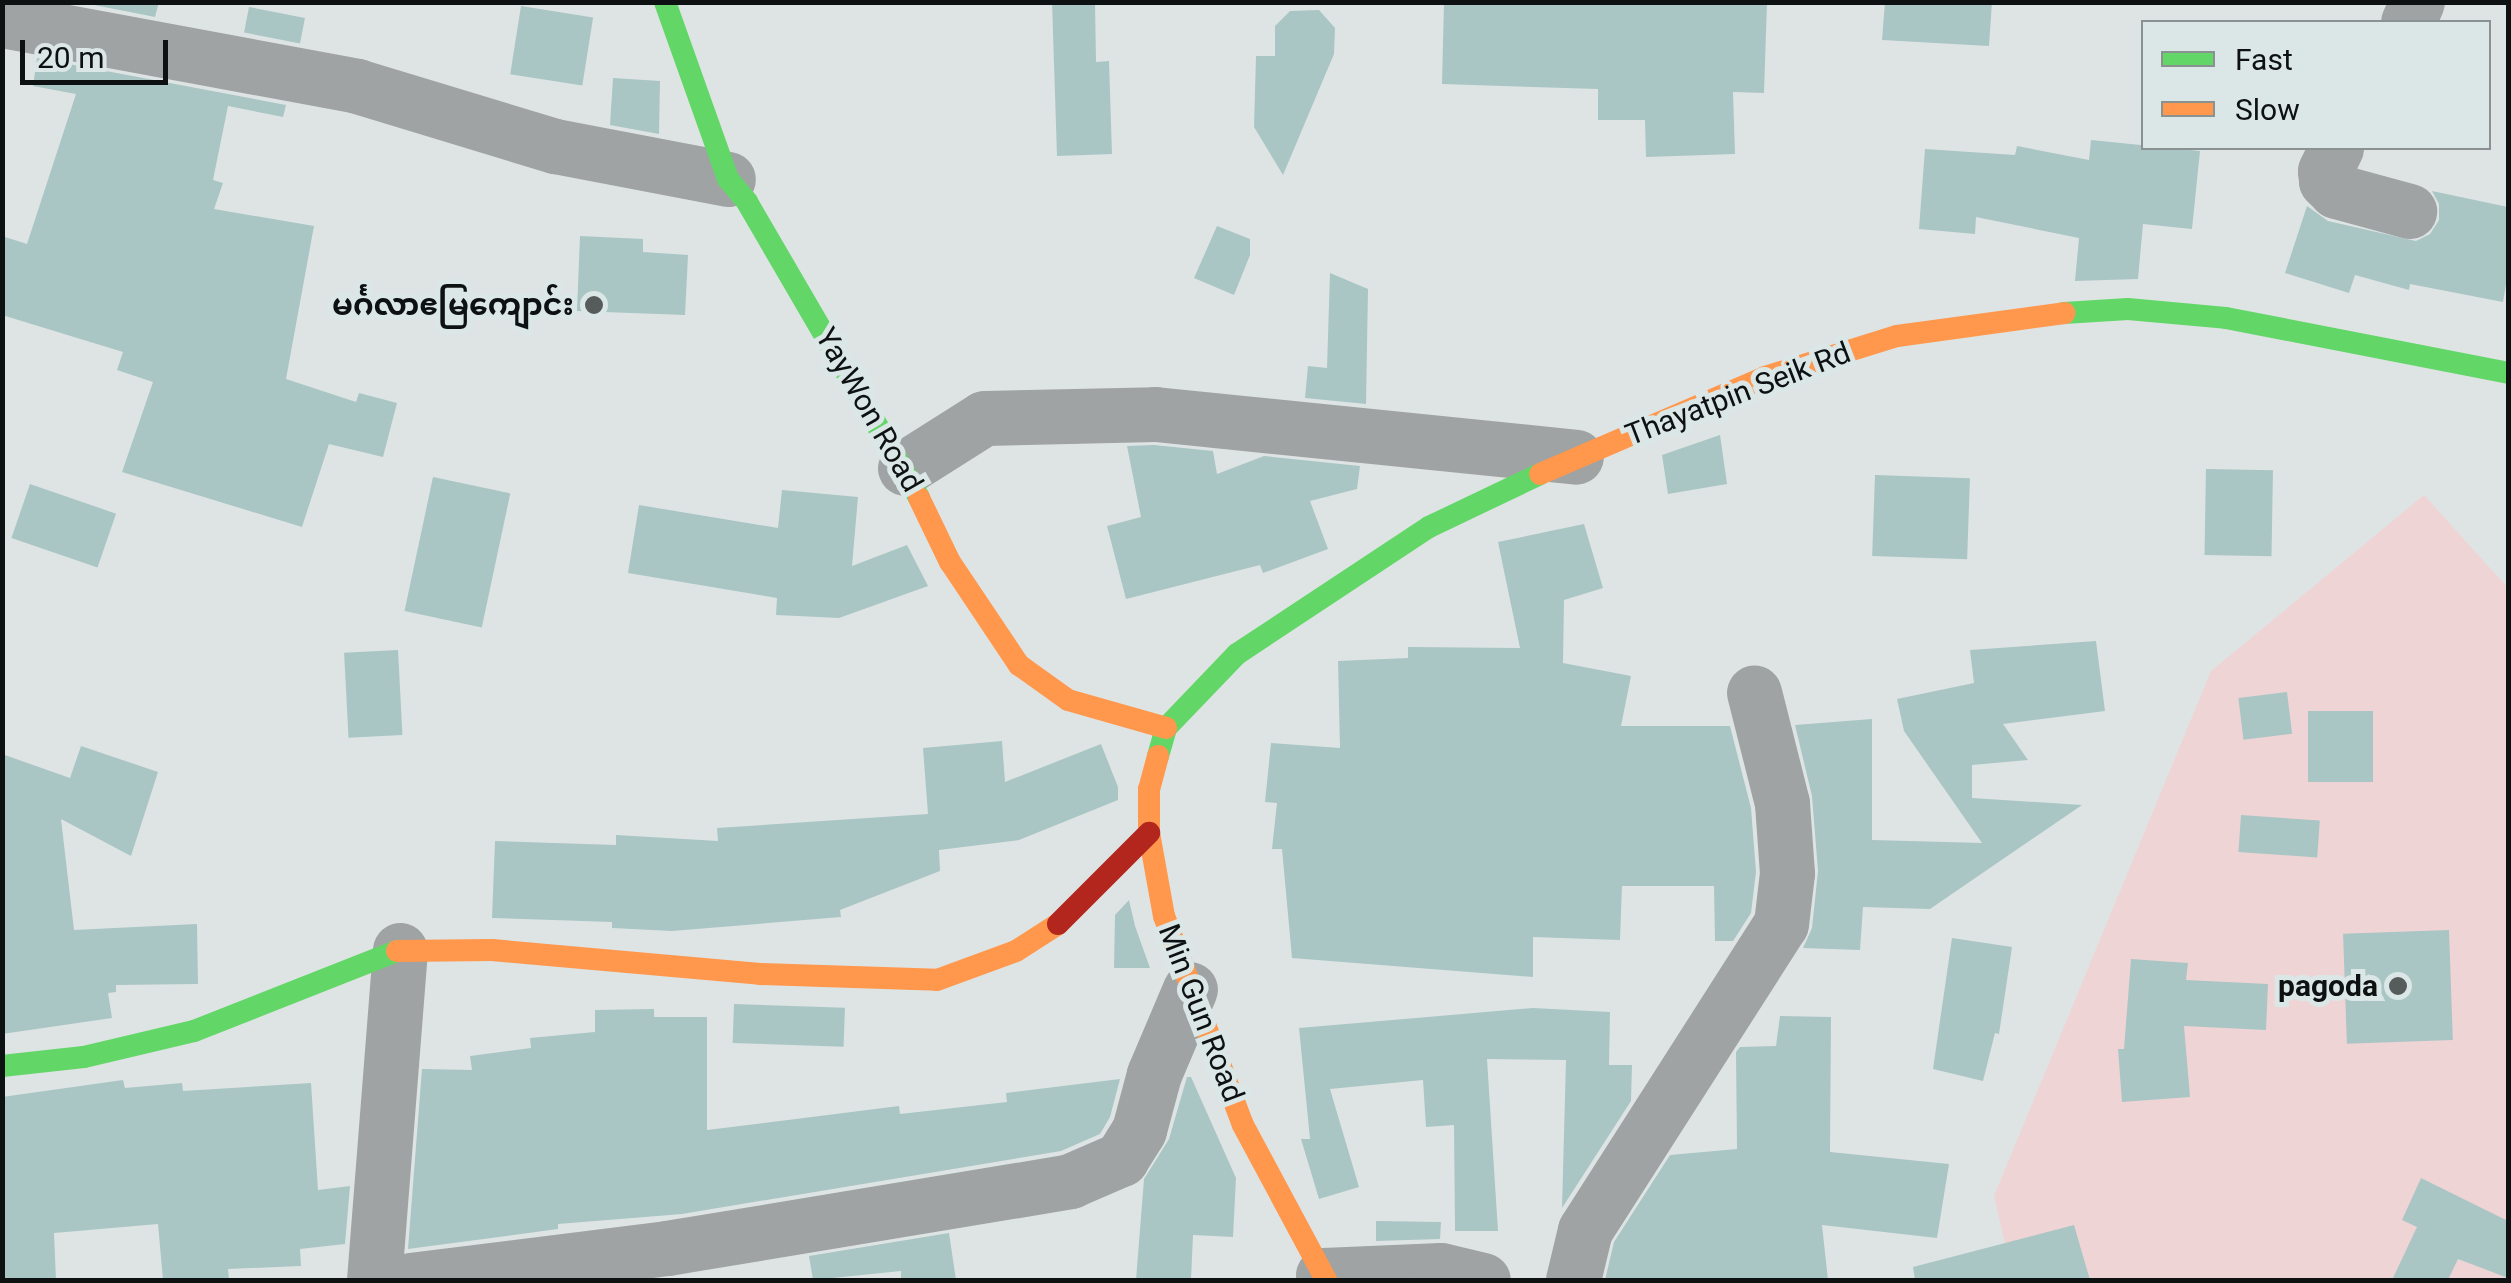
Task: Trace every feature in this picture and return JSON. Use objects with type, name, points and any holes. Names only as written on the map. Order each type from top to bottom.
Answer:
[{"type":"street","name":"YayWon Road","points":[[665,2],[728,179],[748,202],[906,468],[950,562],[1019,665],[1068,700],[1166,728]]},
{"type":"street","points":[[2,20],[357,86],[554,146],[728,179]]},
{"type":"street","points":[[2335,150],[2325,171],[2326,181],[2336,191],[2409,211]]},
{"type":"street","name":"Thayatpin Seik Rd","points":[[1166,728],[1237,654],[1429,528],[1576,457],[1765,377],[1898,336],[2128,308],[2226,318],[2508,373]]},
{"type":"street","points":[[906,468],[984,418],[1154,414],[1372,432],[1576,457]]},
{"type":"street","points":[[1574,1280],[1585,1230],[1781,924],[1787,873],[1782,802],[1754,692]]},
{"type":"street","name":"Min Gun Road","points":[[1166,728],[1149,789],[1149,834],[1164,916],[1244,1125],[1325,1278]]},
{"type":"street","points":[[2,1066],[84,1057],[194,1031],[400,950],[492,950],[760,974],[937,980],[1016,952],[1071,916],[1149,834]]},
{"type":"street","points":[[374,1280],[400,950]]},
{"type":"street","points":[[410,1280],[667,1248],[1070,1181],[1121,1159],[1140,1130],[1154,1074],[1190,989]]},
{"type":"street","points":[[1325,1278],[1441,1270],[1482,1280]]},
{"type":"shaded area","points":[[2424,495],[2508,588],[2508,1280],[2013,1280],[1994,1196],[2211,671]]},
{"type":"building","points":[[79,2],[159,2],[155,17]]},
{"type":"building","points":[[1052,2],[1095,2],[1096,62],[1109,61],[1112,154],[1057,156]]},
{"type":"building","points":[[1444,2],[1767,2],[1764,93],[1733,92],[1735,154],[1646,157],[1645,120],[1598,120],[1598,89],[1442,84]]},
{"type":"building","points":[[1885,2],[1992,2],[1989,46],[1882,40]]},
{"type":"building","points":[[521,6],[593,17],[582,86],[510,74]]},
{"type":"building","points":[[249,7],[305,18],[300,43],[244,33]]},
{"type":"building","points":[[1319,10],[1335,28],[1334,54],[1283,175],[1254,127],[1256,56],[1275,56],[1275,26],[1290,11]]},
{"type":"building","points":[[37,58],[286,105],[283,117],[228,106],[213,180],[223,183],[214,209],[314,226],[286,379],[356,402],[359,393],[397,403],[383,457],[329,444],[302,527],[122,472],[153,382],[117,370],[123,352],[2,315],[2,236],[27,244],[76,94],[33,86]]},
{"type":"building","points":[[613,78],[660,81],[659,134],[610,125]]},
{"type":"building","points":[[2091,140],[2141,145],[2141,150],[2200,151],[2192,229],[2143,224],[2138,279],[2075,281],[2079,238],[1976,217],[1975,234],[1919,229],[1925,149],[2015,155],[2017,146],[2089,160]]},
{"type":"building","points":[[2432,191],[2508,207],[2508,272],[2503,302],[2410,284],[2409,290],[2355,275],[2349,293],[2285,273],[2307,206],[2328,221],[2416,241],[2430,234],[2439,220],[2439,204]]},
{"type":"building","points":[[1217,226],[1250,239],[1250,255],[1234,295],[1194,278]]},
{"type":"building","points":[[580,236],[643,239],[643,252],[688,255],[685,315],[577,311]]},
{"type":"building","points":[[1330,273],[1368,289],[1366,404],[1305,398],[1308,366],[1327,368]]},
{"type":"building","points":[[1720,435],[1727,484],[1668,494],[1662,455]]},
{"type":"building","points":[[1127,446],[1213,451],[1217,474],[1264,456],[1360,466],[1357,489],[1310,501],[1328,549],[1263,573],[1260,565],[1126,599],[1107,526],[1141,517]]},
{"type":"building","points":[[2206,469],[2273,470],[2271,556],[2204,555]]},
{"type":"building","points":[[1875,475],[1970,478],[1967,559],[1872,556]]},
{"type":"building","points":[[433,477],[510,493],[482,627],[405,611]]},
{"type":"building","points":[[30,484],[116,514],[97,568],[11,538]]},
{"type":"building","points":[[782,490],[858,497],[852,566],[907,545],[928,586],[839,618],[776,615],[777,598],[628,573],[639,505],[778,528]]},
{"type":"building","points":[[1584,524],[1603,588],[1564,600],[1563,663],[1631,676],[1621,726],[1730,726],[1751,808],[1756,872],[1751,913],[1733,941],[1715,941],[1714,886],[1622,886],[1620,940],[1533,937],[1533,977],[1292,958],[1282,849],[1272,849],[1277,803],[1265,802],[1271,743],[1340,748],[1338,661],[1408,658],[1408,647],[1520,648],[1498,542]]},
{"type":"building","points":[[2096,641],[2105,711],[2003,724],[2028,760],[1972,765],[1972,798],[2082,805],[1930,909],[1863,907],[1860,950],[1803,948],[1812,928],[1818,871],[1812,796],[1795,725],[1872,719],[1872,840],[1982,843],[1904,731],[1897,699],[1974,683],[1970,650]]},
{"type":"building","points":[[398,650],[402,735],[349,738],[344,653]]},
{"type":"building","points":[[2287,692],[2292,734],[2243,740],[2238,698]]},
{"type":"building","points":[[2308,711],[2373,711],[2373,782],[2308,782]]},
{"type":"building","points":[[1002,741],[1005,782],[1101,744],[1118,787],[1118,800],[1019,840],[939,850],[940,871],[840,910],[841,917],[672,931],[612,928],[612,922],[492,918],[495,841],[616,845],[616,835],[718,841],[717,828],[928,814],[923,748]]},
{"type":"building","points":[[81,746],[158,772],[131,856],[61,819],[74,930],[197,924],[198,984],[116,985],[116,992],[108,993],[112,1018],[2,1034],[2,754],[70,778]]},
{"type":"building","points":[[2241,815],[2320,821],[2317,857],[2238,852]]},
{"type":"building","points":[[1129,900],[1150,968],[1114,968],[1115,915]]},
{"type":"building","name":"pagoda","points":[[2449,930],[2453,1040],[2347,1044],[2343,934]]},
{"type":"building","points":[[1952,938],[2012,947],[1999,1034],[1995,1033],[1983,1081],[1933,1069]]},
{"type":"building","points":[[2131,959],[2188,963],[2186,980],[2268,984],[2266,1030],[2184,1026],[2190,1097],[2122,1102],[2118,1049],[2124,1049]]},
{"type":"building","points":[[734,1004],[845,1008],[844,1047],[733,1043]]},
{"type":"building","points":[[1533,1008],[1610,1012],[1609,1065],[1632,1065],[1631,1101],[1562,1208],[1566,1060],[1487,1059],[1498,1231],[1455,1231],[1454,1125],[1426,1127],[1423,1080],[1330,1089],[1359,1187],[1319,1199],[1301,1139],[1310,1139],[1299,1028]]},
{"type":"building","points":[[654,1009],[654,1017],[707,1017],[707,1130],[899,1106],[900,1114],[1007,1102],[1006,1093],[1120,1079],[1110,1117],[1100,1134],[1061,1151],[682,1214],[558,1224],[558,1229],[408,1249],[422,1069],[472,1070],[470,1056],[531,1048],[530,1038],[595,1032],[595,1010]]},
{"type":"building","points":[[1780,1016],[1831,1017],[1830,1152],[1949,1164],[1937,1238],[1822,1225],[1828,1280],[1605,1280],[1614,1242],[1670,1155],[1737,1149],[1736,1052],[1740,1047],[1776,1046]]},
{"type":"building","points":[[1187,1077],[1191,1077],[1236,1178],[1233,1237],[1193,1235],[1191,1280],[1136,1280],[1144,1179],[1169,1139]]},
{"type":"building","points":[[123,1080],[125,1088],[182,1083],[183,1091],[311,1083],[318,1190],[350,1186],[345,1244],[300,1249],[301,1266],[228,1269],[229,1280],[163,1280],[158,1224],[54,1233],[56,1280],[2,1280],[2,1097]]},
{"type":"building","points":[[2421,1178],[2508,1221],[2508,1278],[2458,1259],[2448,1280],[2392,1280],[2417,1227],[2402,1220]]},
{"type":"building","points":[[1376,1221],[1441,1222],[1440,1239],[1376,1241]]},
{"type":"building","points":[[2074,1225],[2090,1280],[1915,1280],[1913,1267]]},
{"type":"building","points":[[949,1233],[956,1280],[901,1280],[901,1271],[813,1280],[809,1256]]},
{"type":"traffic: fast","points":[[665,2],[728,179],[747,202],[919,498]]},
{"type":"traffic: fast","points":[[2064,313],[2128,309],[2226,318],[2508,373]]},
{"type":"traffic: fast","points":[[1158,756],[1166,728],[1237,654],[1429,527],[1540,474]]},
{"type":"traffic: fast","points":[[2,1066],[84,1057],[194,1031],[397,951]]},
{"type":"traffic: slow","points":[[1540,474],[1765,377],[1897,336],[2064,313]]},
{"type":"traffic: slow","points":[[919,498],[950,562],[1019,665],[1068,700],[1166,728]]},
{"type":"traffic: slow","points":[[1158,756],[1149,789],[1149,833],[1164,916],[1243,1125],[1326,1280]]},
{"type":"traffic: slow","points":[[397,951],[492,950],[760,974],[937,980],[1016,951],[1058,924]]},
{"type":"traffic: jam","points":[[1058,924],[1149,833]]},
{"type":"place","name":"မင်္ဂလာဧမြကျောင်း","points":[[594,305]]},
{"type":"place","name":"pagoda","points":[[2398,986]]}]
